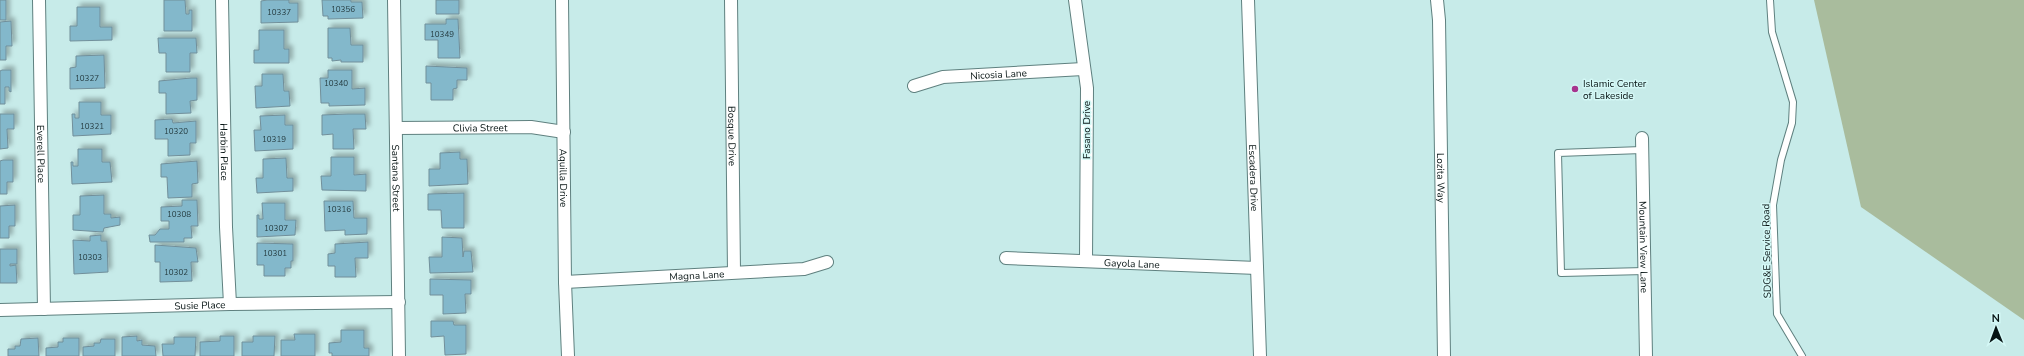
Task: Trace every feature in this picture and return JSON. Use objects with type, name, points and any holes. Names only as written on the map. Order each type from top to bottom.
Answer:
[{"type":"street","name":"Everell Place","points":[[39,0],[44,309]]},
{"type":"street","name":"Harbin Place","points":[[222,0],[226,227],[230,304]]},
{"type":"street","name":"Santana Street","points":[[394,0],[400,356]]},
{"type":"street","name":"Aquilla Drive","points":[[562,0],[565,282],[568,356]]},
{"type":"street","name":"Bosque Drive","points":[[731,0],[734,272]]},
{"type":"street","name":"Fasano Drive","points":[[1075,0],[1086,88],[1086,261]]},
{"type":"street","name":"Escadera Drive","points":[[1248,0],[1260,356]]},
{"type":"street","name":"Lozita Way","points":[[1437,0],[1439,20],[1444,356]]},
{"type":"street","name":"Nicosia Lane","points":[[914,86],[943,77],[1083,69]]},
{"type":"street","name":"Clivia Street","points":[[396,128],[531,127],[564,132]]},
{"type":"street","name":"Mountain View Lane","points":[[1642,144],[1646,356]]},
{"type":"street","name":"Gayola Lane","points":[[1006,258],[1258,268]]},
{"type":"street","name":"Magna Lane","points":[[565,282],[804,269],[827,262]]},
{"type":"street","name":"Susie Place","points":[[0,310],[230,304],[400,302]]},
{"type":"lane","name":"SDG&E Service Road","points":[[1770,0],[1772,32],[1793,102],[1792,123],[1781,160],[1773,205],[1777,314],[1802,356]]},
{"type":"lane","points":[[1642,144],[1558,153],[1561,273],[1645,272]]},
{"type":"green space","points":[[1814,0],[2024,0],[2024,320],[1861,207]]},
{"type":"building","points":[[0,0],[6,0],[6,20],[0,20]]},
{"type":"building","points":[[164,0],[185,0],[186,14],[189,14],[189,10],[192,10],[192,31],[164,31]]},
{"type":"building","points":[[289,0],[289,3],[298,3],[298,22],[261,23],[261,1]]},
{"type":"building","points":[[322,0],[351,0],[351,2],[362,2],[363,18],[328,19],[328,16],[323,16]]},
{"type":"building","points":[[436,0],[459,0],[459,14],[436,14]]},
{"type":"building","points":[[77,7],[100,7],[100,27],[112,27],[112,40],[70,41],[70,26],[77,26]]},
{"type":"building","points":[[446,19],[458,19],[460,58],[438,58],[438,40],[425,40],[425,24],[446,24]]},
{"type":"building","points":[[11,21],[12,46],[6,46],[6,60],[0,60],[0,22]]},
{"type":"building","points":[[328,28],[350,28],[351,45],[363,45],[363,62],[341,62],[341,60],[332,61],[332,58],[328,58]]},
{"type":"building","points":[[259,30],[284,30],[284,49],[289,49],[289,63],[254,63],[254,50],[259,50]]},
{"type":"building","points":[[158,38],[196,38],[197,53],[190,53],[190,72],[166,72],[166,53],[159,53]]},
{"type":"building","points":[[104,55],[105,88],[70,89],[70,68],[76,67],[76,56]]},
{"type":"building","points":[[426,66],[467,68],[467,80],[457,80],[457,88],[453,89],[453,100],[431,100],[431,83],[426,83]]},
{"type":"building","points":[[11,70],[11,92],[9,91],[9,87],[5,87],[5,104],[0,104],[0,71]]},
{"type":"building","points":[[328,70],[352,70],[352,89],[365,88],[365,105],[329,106],[329,103],[321,103],[320,78],[328,78]]},
{"type":"building","points":[[262,74],[283,74],[284,91],[289,91],[290,106],[256,108],[255,86],[262,86]]},
{"type":"building","points":[[197,78],[197,100],[190,101],[191,113],[166,114],[166,93],[159,93],[159,81]]},
{"type":"building","points":[[79,102],[101,102],[101,115],[111,115],[111,134],[73,136],[72,114],[75,114],[75,118],[79,118]]},
{"type":"building","points":[[0,114],[14,114],[14,129],[7,129],[8,148],[0,149]]},
{"type":"building","points":[[365,114],[366,129],[353,129],[354,149],[333,149],[333,134],[322,135],[322,115]]},
{"type":"building","points":[[285,115],[285,125],[293,125],[293,149],[255,151],[254,130],[261,130],[260,116]]},
{"type":"building","points":[[172,119],[173,123],[196,121],[196,143],[190,143],[190,155],[168,156],[168,139],[155,139],[155,120]]},
{"type":"building","points":[[78,149],[102,149],[102,162],[110,162],[112,182],[72,184],[71,162],[73,162],[73,166],[78,166]]},
{"type":"building","points":[[460,152],[460,159],[467,159],[468,184],[429,186],[429,169],[440,169],[440,153]]},
{"type":"building","points":[[331,157],[354,157],[354,175],[366,174],[366,191],[322,190],[321,176],[331,176]]},
{"type":"building","points":[[286,158],[287,178],[293,178],[293,191],[257,193],[256,178],[263,178],[263,159]]},
{"type":"building","points":[[13,160],[13,182],[7,182],[7,194],[0,194],[0,161]]},
{"type":"building","points":[[197,161],[198,183],[192,184],[192,197],[168,198],[167,177],[161,177],[161,164]]},
{"type":"building","points":[[464,193],[464,228],[442,228],[441,210],[428,210],[428,194]]},
{"type":"building","points":[[104,195],[104,214],[111,214],[111,218],[120,217],[120,225],[104,228],[103,232],[73,230],[73,215],[80,215],[80,196]]},
{"type":"building","points":[[182,200],[197,200],[198,226],[191,226],[192,238],[184,238],[184,242],[150,242],[149,235],[155,235],[160,229],[169,229],[169,221],[161,221],[161,207],[182,206]]},
{"type":"building","points":[[324,201],[353,201],[354,218],[367,218],[367,234],[345,235],[345,230],[325,231]]},
{"type":"building","points":[[262,203],[285,203],[285,220],[296,220],[295,235],[257,237],[257,215],[259,215],[259,219],[263,219]]},
{"type":"building","points":[[15,205],[15,226],[9,226],[9,238],[0,238],[0,206]]},
{"type":"building","points":[[101,235],[101,241],[107,241],[108,272],[74,274],[73,240],[90,241],[90,236]]},
{"type":"building","points":[[442,237],[462,238],[463,257],[464,251],[471,251],[473,272],[430,273],[429,257],[442,257]]},
{"type":"building","points":[[368,242],[368,258],[355,258],[356,277],[335,277],[335,266],[328,266],[328,254],[335,253],[335,244]]},
{"type":"building","points":[[257,243],[293,244],[293,261],[291,261],[291,268],[285,268],[285,276],[264,276],[264,265],[257,265]]},
{"type":"building","points":[[155,245],[196,248],[198,262],[191,262],[192,281],[160,282],[160,262],[155,262]]},
{"type":"building","points":[[0,249],[17,249],[17,264],[10,264],[10,266],[16,265],[17,283],[0,283]]},
{"type":"building","points":[[430,279],[471,280],[471,294],[465,294],[466,313],[443,314],[443,295],[430,295]]},
{"type":"building","points":[[431,321],[453,321],[454,325],[466,325],[466,354],[445,355],[444,336],[431,337]]},
{"type":"building","points":[[341,330],[364,330],[364,348],[369,348],[369,356],[332,356],[332,353],[329,353],[329,343],[341,342]]},
{"type":"building","points":[[294,334],[315,334],[315,356],[281,356],[281,340],[295,340]]},
{"type":"building","points":[[137,336],[137,341],[142,340],[142,345],[155,346],[156,356],[122,356],[122,337]]},
{"type":"building","points":[[220,336],[234,336],[234,356],[200,356],[200,342],[220,341]]},
{"type":"building","points":[[253,336],[275,336],[274,356],[242,356],[242,342],[253,342]]},
{"type":"building","points":[[174,337],[196,337],[195,356],[163,356],[162,344],[174,344]]},
{"type":"building","points":[[38,338],[39,356],[8,356],[8,349],[15,349],[15,346],[20,346],[21,339]]},
{"type":"building","points":[[63,338],[79,338],[79,356],[46,356],[46,348],[58,347],[58,342],[63,342]]},
{"type":"building","points":[[101,339],[115,339],[115,356],[83,356],[83,347],[94,346],[94,343],[100,343]]},
{"type":"place","name":"Islamic Center of Lakeside","points":[[1575,89]]}]
